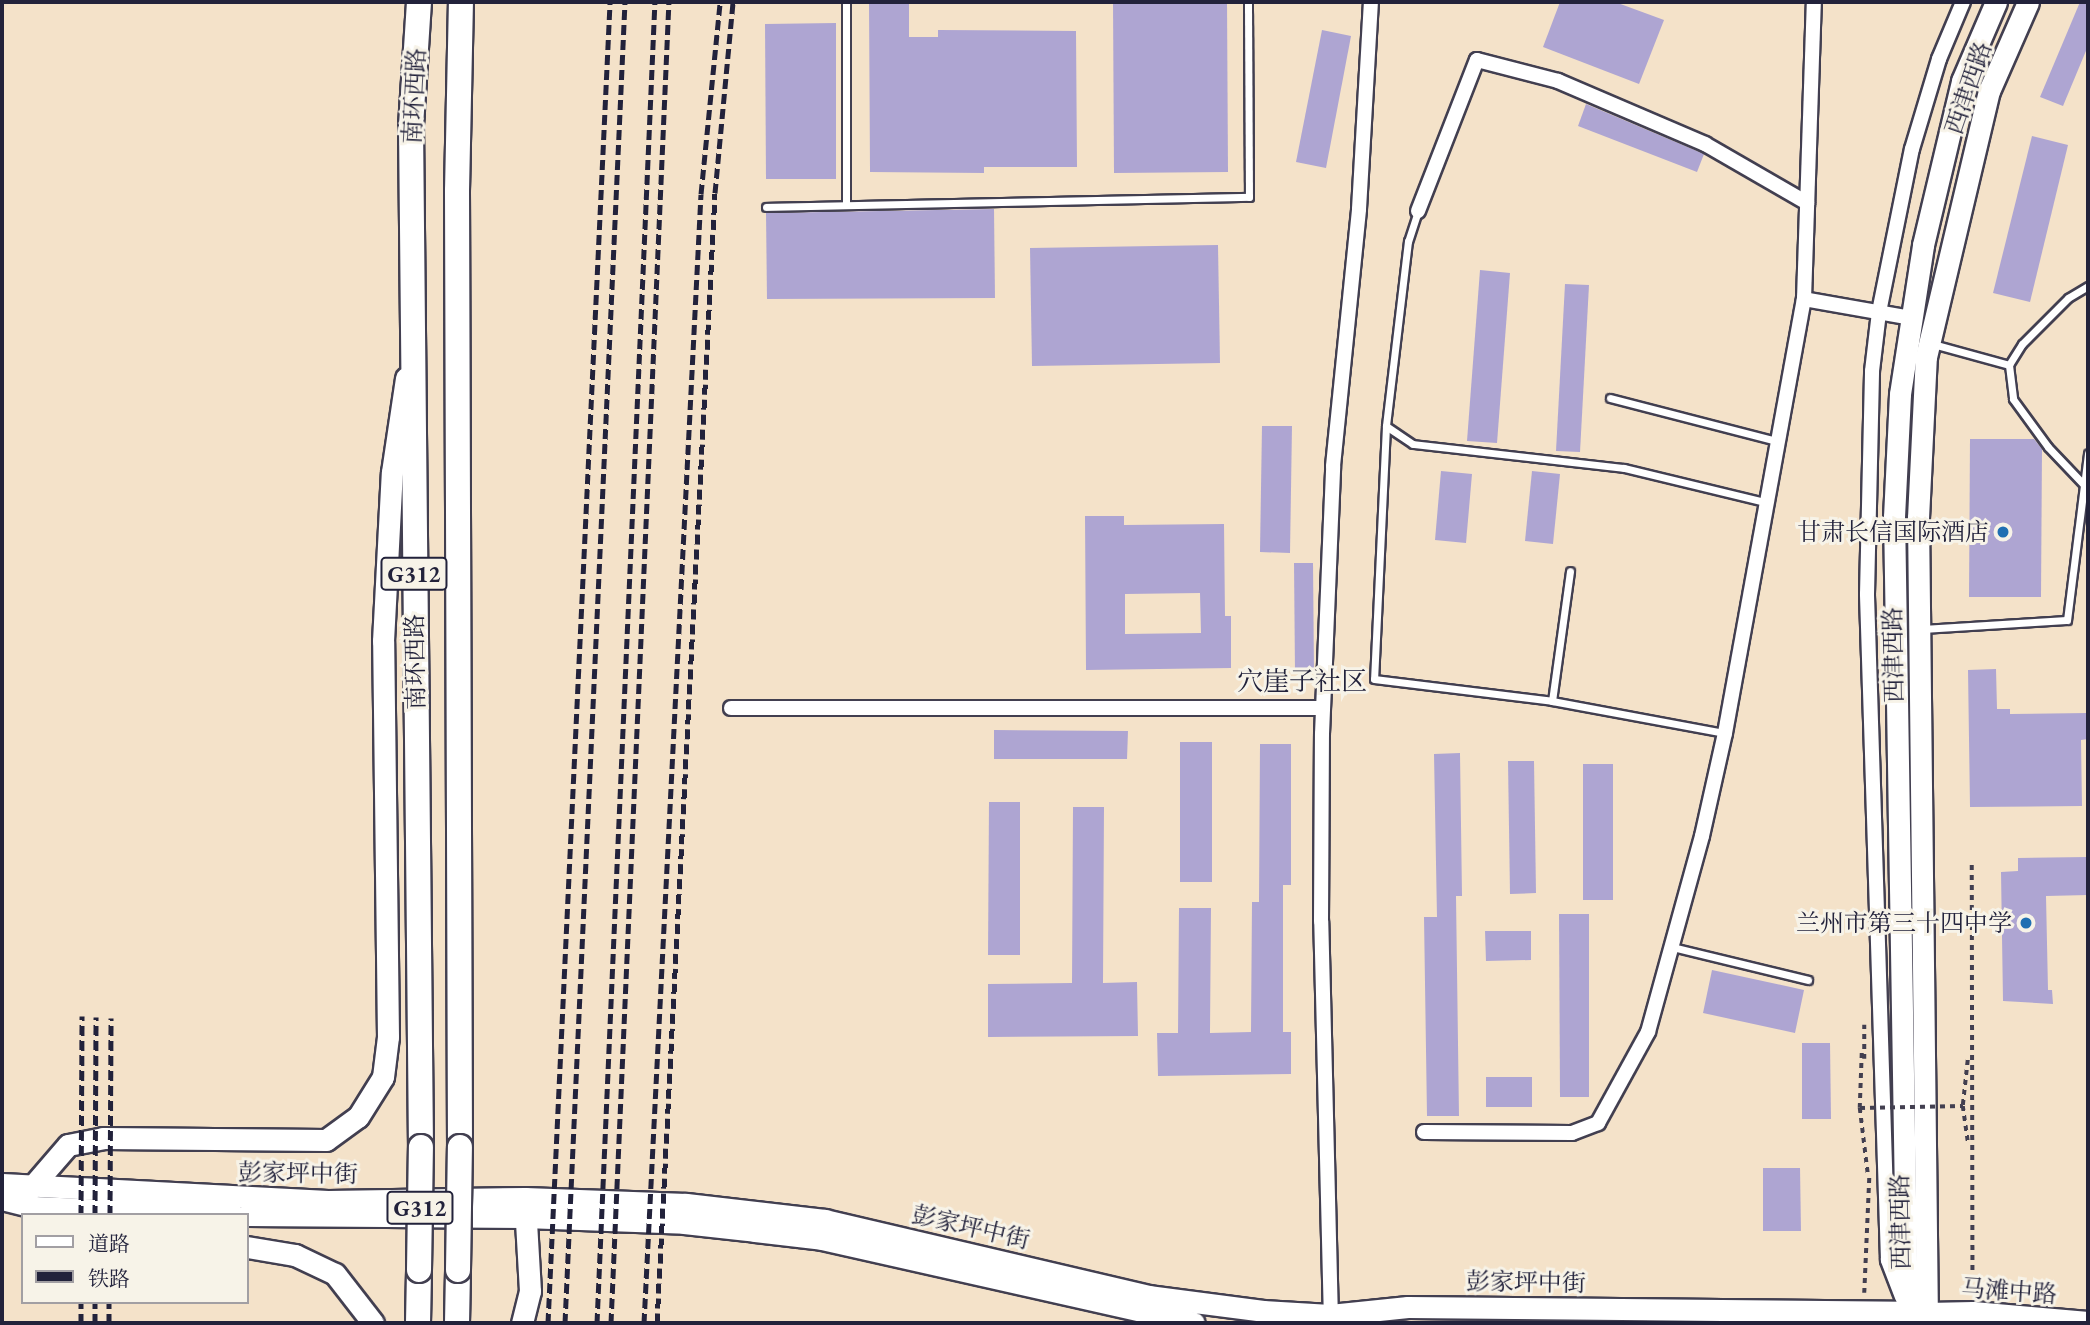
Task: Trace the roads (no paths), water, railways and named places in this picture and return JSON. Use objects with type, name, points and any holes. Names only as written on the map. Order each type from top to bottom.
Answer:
[{"type":"highway","name":"南环西路","points":[[418,1323],[421,1147],[411,341],[411,125],[419,2]]},
{"type":"highway","name":"南环西路","points":[[457,1323],[460,1147],[457,191],[461,2]]},
{"type":"main road","name":"西津西路","points":[[1917,1318],[1894,517],[1900,394],[1923,245],[1962,81],[1996,2]]},
{"type":"main road","name":"西津西路","points":[[1917,1318],[1918,518],[1929,343],[1989,91],[2028,2]]},
{"type":"main road","points":[[52,1213],[32,1198],[68,1145],[103,1138],[326,1140],[358,1117],[383,1077],[388,1037],[383,641],[392,472],[411,341]]},
{"type":"main road","name":"彭家坪中街","points":[[2,1184],[32,1198],[210,1213]]},
{"type":"main road","name":"彭家坪中街","points":[[2,1199],[328,1201],[525,1208],[684,1223],[822,1239],[1194,1323]]},
{"type":"main road","name":"彭家坪中街","points":[[248,1215],[686,1204],[825,1220],[1148,1296],[1331,1319],[1408,1307],[1863,1313],[1917,1318]]},
{"type":"main road","points":[[522,1323],[530,1291],[525,1208]]},
{"type":"main road","points":[[248,1247],[295,1255],[335,1274],[373,1323]]},
{"type":"main road","name":"马滩中路","points":[[1917,1318],[1973,1311],[2088,1321]]},
{"type":"street","points":[[1331,1319],[1321,921],[1323,708],[1333,466],[1359,209],[1371,2]]},
{"type":"street","points":[[1424,1132],[1572,1133],[1598,1123],[1648,1032],[1725,733],[1746,631],[1765,502],[1804,299],[1814,2]]},
{"type":"street","points":[[1917,1318],[1888,1260],[1882,1001],[1867,594],[1872,371],[1879,312],[1912,149],[1939,59],[1963,2]]},
{"type":"street","points":[[1418,211],[1477,60],[1558,81],[1705,144],[1807,203]]},
{"type":"street","points":[[1804,299],[1912,318]]},
{"type":"street","points":[[731,708],[1323,708]]},
{"type":"lane","points":[[846,2],[846,205]]},
{"type":"lane","points":[[766,207],[1249,197],[1248,2]]},
{"type":"lane","points":[[1418,211],[1408,241],[1386,426],[1374,679],[1552,701],[1725,733]]},
{"type":"lane","points":[[2088,286],[2068,298],[2031,335],[2009,365],[2013,398],[2048,447],[2088,489]]},
{"type":"lane","points":[[1929,343],[2009,365]]},
{"type":"lane","points":[[1610,398],[1776,441]]},
{"type":"lane","points":[[1386,426],[1413,444],[1624,468],[1765,502]]},
{"type":"lane","points":[[1919,629],[2067,620],[2082,482],[2088,453]]},
{"type":"lane","points":[[1552,701],[1570,571]]},
{"type":"lane","points":[[1672,947],[1808,980]]},
{"type":"railway","points":[[548,1323],[610,2]]},
{"type":"railway","points":[[565,1323],[625,2]]},
{"type":"railway","points":[[597,1323],[655,2]]},
{"type":"railway","points":[[611,1323],[669,2]]},
{"type":"railway","points":[[644,1323],[701,194],[720,2]]},
{"type":"railway","points":[[657,1323],[715,193],[733,2]]},
{"type":"railway","points":[[81,1213],[82,1016]]},
{"type":"railway","points":[[95,1213],[96,1017]]},
{"type":"railway","points":[[110,1213],[111,1018]]},
{"type":"railway","points":[[81,1304],[81,1323]]},
{"type":"railway","points":[[95,1304],[95,1323]]},
{"type":"railway","points":[[109,1304],[109,1323]]},
{"type":"place","name":"甘肃长信国际酒店","points":[[2003,532]]},
{"type":"place","name":"兰州市第三十四中学","points":[[2026,923]]},
{"type":"district","name":"穴崖子社区","points":[[1302,682]]}]
